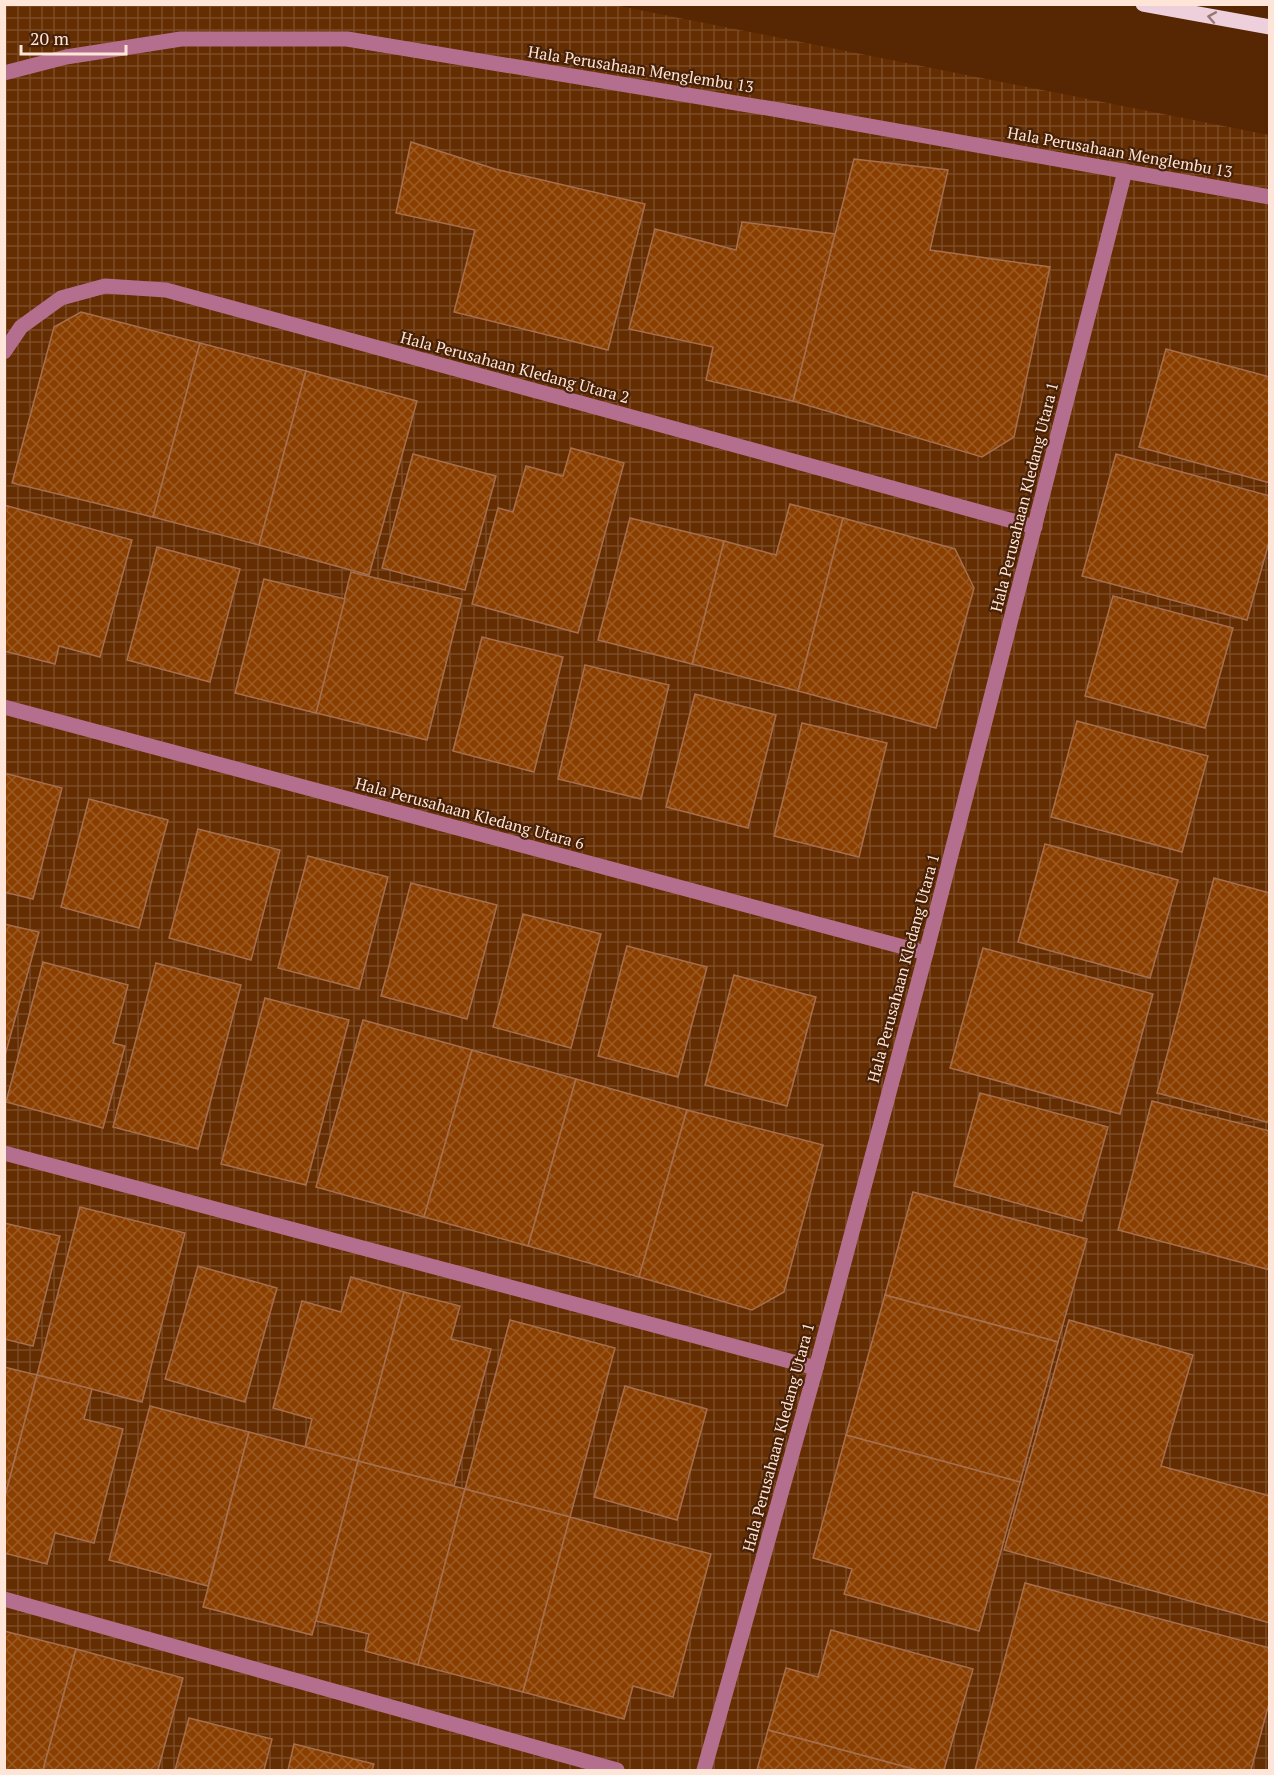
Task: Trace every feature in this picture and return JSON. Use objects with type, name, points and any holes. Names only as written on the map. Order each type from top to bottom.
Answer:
[{"type":"main road","points":[[1143,4],[1269,27]]},
{"type":"street","name":"Hala Perusahaan Menglembu 13","points":[[4,73],[66,57],[181,39],[347,39],[779,110],[1269,197]]},
{"type":"street","name":"Hala Perusahaan Kledang Utara 1","points":[[704,1770],[816,1368],[926,953],[1125,171]]},
{"type":"street","name":"Hala Perusahaan Kledang Utara 2","points":[[4,352],[21,327],[60,298],[105,286],[166,290],[1035,527]]},
{"type":"street","name":"Hala Perusahaan Kledang Utara 6","points":[[4,707],[926,953]]},
{"type":"street","points":[[4,1153],[816,1368]]},
{"type":"street","points":[[4,1599],[617,1770]]},
{"type":"shaded area","points":[[5,5],[614,5],[1269,135],[1269,1770],[5,1770]]},
{"type":"building","points":[[411,142],[495,169],[645,204],[608,350],[454,312],[475,230],[396,213]]},
{"type":"building","points":[[854,159],[948,170],[930,250],[1050,267],[1014,437],[982,457],[793,401]]},
{"type":"building","points":[[742,222],[835,234],[793,401],[706,380],[713,347],[629,329],[655,229],[736,250]]},
{"type":"building","points":[[81,312],[200,343],[153,517],[12,483],[54,327]]},
{"type":"building","points":[[200,343],[306,371],[259,545],[153,517]]},
{"type":"building","points":[[1166,349],[1270,377],[1270,483],[1139,447]]},
{"type":"building","points":[[306,371],[417,401],[369,575],[259,545]]},
{"type":"building","points":[[571,448],[624,463],[578,633],[472,604],[498,508],[513,512],[526,466],[563,476]]},
{"type":"building","points":[[413,454],[496,476],[465,590],[382,568]]},
{"type":"building","points":[[1116,454],[1270,496],[1270,539],[1247,620],[1082,576]]},
{"type":"building","points":[[790,504],[843,518],[798,691],[692,664],[724,541],[776,555]]},
{"type":"building","points":[[4,505],[132,540],[100,657],[59,646],[55,664],[4,651]]},
{"type":"building","points":[[630,518],[724,541],[692,664],[598,640]]},
{"type":"building","points":[[843,518],[955,549],[974,588],[936,728],[798,691]]},
{"type":"building","points":[[157,547],[240,569],[210,682],[127,660]]},
{"type":"building","points":[[351,572],[462,599],[427,740],[316,713]]},
{"type":"building","points":[[264,579],[345,599],[316,713],[235,693]]},
{"type":"building","points":[[1113,596],[1233,628],[1205,728],[1085,696]]},
{"type":"building","points":[[482,637],[563,657],[534,772],[453,751]]},
{"type":"building","points":[[585,665],[669,685],[641,799],[558,779]]},
{"type":"building","points":[[695,694],[776,715],[748,828],[666,807]]},
{"type":"building","points":[[1077,721],[1208,756],[1182,852],[1051,817]]},
{"type":"building","points":[[802,723],[887,743],[859,857],[774,836]]},
{"type":"building","points":[[4,773],[62,788],[33,899],[4,892]]},
{"type":"building","points":[[89,799],[168,820],[139,928],[61,907]]},
{"type":"building","points":[[198,829],[280,850],[251,960],[169,938]]},
{"type":"building","points":[[1045,844],[1178,880],[1150,978],[1018,942]]},
{"type":"building","points":[[308,856],[388,877],[359,989],[278,968]]},
{"type":"building","points":[[1214,878],[1270,893],[1270,1123],[1157,1093]]},
{"type":"building","points":[[411,883],[497,905],[467,1019],[381,996]]},
{"type":"building","points":[[523,914],[601,934],[571,1048],[493,1027]]},
{"type":"building","points":[[4,924],[39,932],[4,1059]]},
{"type":"building","points":[[627,946],[707,967],[678,1077],[598,1056]]},
{"type":"building","points":[[983,948],[1153,994],[1120,1114],[950,1068]]},
{"type":"building","points":[[43,962],[128,985],[113,1043],[125,1046],[103,1128],[6,1102]]},
{"type":"building","points":[[156,963],[241,985],[198,1149],[113,1127]]},
{"type":"building","points":[[734,975],[816,997],[787,1106],[705,1085]]},
{"type":"building","points":[[265,998],[349,1020],[306,1185],[221,1164]]},
{"type":"building","points":[[363,1020],[472,1050],[424,1217],[316,1187]]},
{"type":"building","points":[[472,1050],[576,1079],[528,1246],[424,1217]]},
{"type":"building","points":[[576,1079],[687,1110],[639,1277],[528,1246]]},
{"type":"building","points":[[980,1093],[1108,1127],[1082,1221],[954,1186]]},
{"type":"building","points":[[1152,1101],[1270,1131],[1270,1270],[1118,1230]]},
{"type":"building","points":[[687,1110],[823,1145],[784,1292],[752,1310],[639,1277]]},
{"type":"building","points":[[913,1192],[1087,1239],[1058,1342],[885,1295]]},
{"type":"building","points":[[80,1207],[185,1233],[142,1402],[37,1375]]},
{"type":"building","points":[[4,1223],[60,1236],[33,1346],[4,1339]]},
{"type":"building","points":[[198,1266],[277,1288],[245,1402],[165,1379]]},
{"type":"building","points":[[351,1277],[404,1292],[358,1461],[305,1447],[312,1419],[273,1408],[302,1301],[341,1312]]},
{"type":"building","points":[[404,1292],[460,1306],[451,1339],[491,1349],[454,1486],[358,1461]]},
{"type":"building","points":[[885,1295],[1058,1342],[1020,1482],[846,1435]]},
{"type":"building","points":[[510,1320],[615,1348],[570,1517],[465,1489]]},
{"type":"building","points":[[1069,1320],[1193,1355],[1161,1466],[1270,1496],[1270,1623],[1004,1550]]},
{"type":"building","points":[[4,1367],[37,1375],[4,1500]]},
{"type":"building","points":[[37,1375],[92,1389],[84,1419],[123,1429],[94,1543],[55,1533],[47,1564],[4,1553],[4,1500]]},
{"type":"building","points":[[625,1386],[707,1409],[677,1520],[594,1497]]},
{"type":"building","points":[[150,1406],[249,1432],[208,1586],[109,1560]]},
{"type":"building","points":[[249,1432],[358,1461],[312,1635],[203,1607]]},
{"type":"building","points":[[846,1435],[1020,1482],[979,1631],[844,1594],[852,1569],[813,1558]]},
{"type":"building","points":[[358,1461],[465,1489],[418,1665],[365,1651],[369,1634],[316,1621]]},
{"type":"building","points":[[465,1489],[570,1517],[523,1692],[418,1665]]},
{"type":"building","points":[[570,1517],[711,1554],[673,1697],[633,1686],[624,1719],[523,1692]]},
{"type":"building","points":[[1025,1583],[1270,1648],[1270,1700],[1251,1770],[975,1770]]},
{"type":"building","points":[[831,1630],[973,1669],[944,1770],[917,1770],[768,1730],[786,1668],[818,1677]]},
{"type":"building","points":[[4,1631],[76,1649],[43,1770],[4,1770]]},
{"type":"building","points":[[76,1649],[183,1678],[158,1770],[43,1770]]},
{"type":"building","points":[[189,1718],[272,1739],[264,1770],[175,1770]]},
{"type":"building","points":[[768,1730],[917,1770],[757,1770]]},
{"type":"building","points":[[294,1744],[374,1764],[372,1770],[288,1770]]}]
